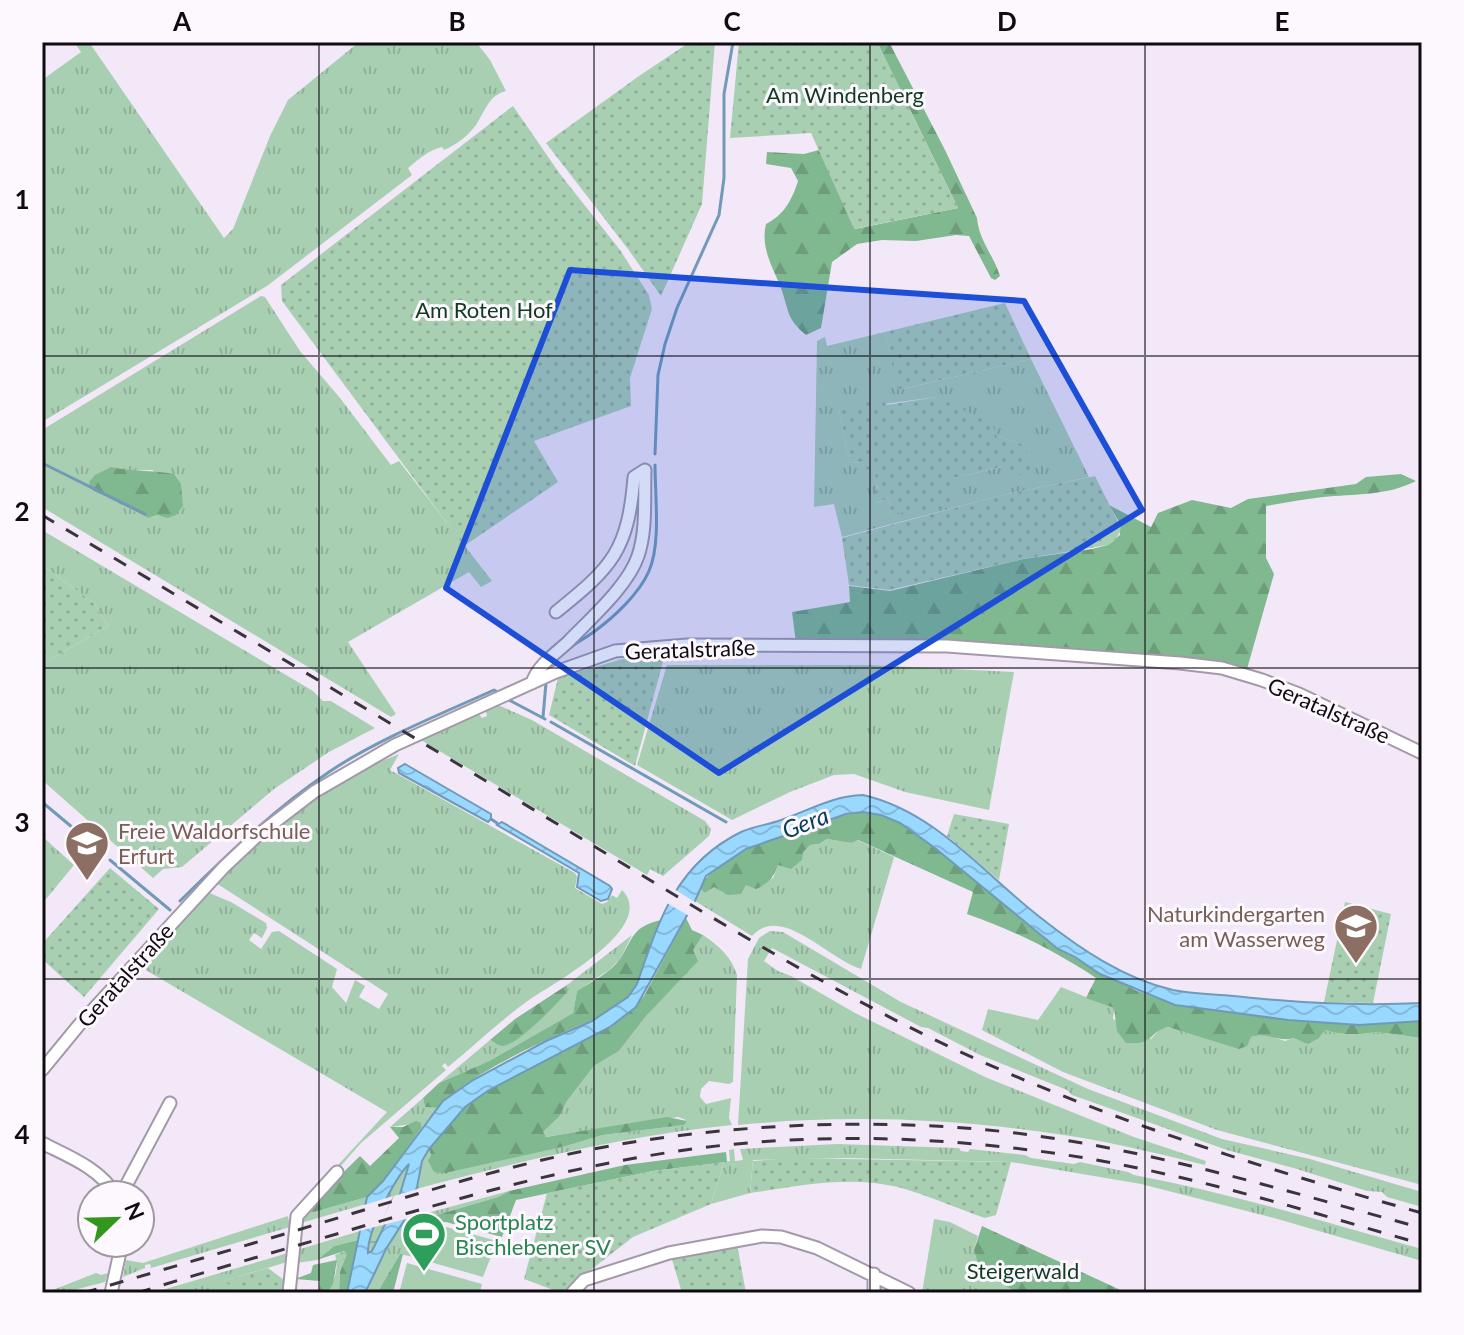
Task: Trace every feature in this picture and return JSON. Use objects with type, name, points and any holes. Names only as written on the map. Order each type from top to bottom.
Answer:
[{"type":"street","points":[[532,683],[540,667],[626,579],[638,558],[644,530],[645,470],[634,477],[631,517],[615,556],[582,591],[556,612]]},
{"type":"street","name":"Geratalstraße","points":[[42,1070],[182,912],[258,835],[314,792],[366,760],[506,694],[615,651],[676,645],[947,646],[1222,668],[1299,694],[1422,753]]},
{"type":"street","points":[[127,1179],[170,1103]]},
{"type":"street","points":[[42,1143],[105,1179]]},
{"type":"street","points":[[289,1293],[297,1216],[337,1172]]},
{"type":"street","points":[[572,1293],[584,1280],[669,1253],[762,1236],[781,1237],[817,1248],[909,1293]]},
{"type":"street","points":[[111,1293],[118,1259]]},
{"type":"street","points":[[874,1274],[874,1293]]},
{"type":"highlighted area","points":[[570,270],[1024,301],[1142,510],[719,773],[446,588]]},
{"type":"green space","points":[[74,42],[89,42],[224,238],[233,229],[270,136],[288,100],[359,42],[476,42],[490,60],[506,91],[491,100],[476,125],[462,140],[444,150],[437,148],[420,158],[408,168],[412,175],[267,286],[42,422],[42,80],[81,52]]},
{"type":"green space","points":[[690,42],[715,42],[702,204],[661,296],[546,143]]},
{"type":"green space","name":"Am Windenberg","points":[[739,42],[877,42],[958,208],[854,229],[811,133],[730,138]]},
{"type":"green space","points":[[877,42],[889,42],[945,150],[1000,276],[995,280],[991,278],[969,236],[857,244],[832,262],[821,328],[806,335],[790,315],[765,242],[766,224],[786,206],[798,181],[791,168],[766,164],[767,152],[804,154],[819,150],[855,229],[958,208]]},
{"type":"green space","name":"Am Roten Hof","points":[[513,106],[560,174],[620,250],[649,295],[652,309],[630,378],[631,406],[534,441],[558,482],[464,546],[282,301],[281,285]]},
{"type":"green space","points":[[261,296],[265,297],[300,351],[391,465],[399,461],[492,581],[481,587],[469,572],[348,642],[396,714],[391,717],[42,507],[42,430]],"holes":[[[110,468],[153,470],[167,518],[157,515],[148,518],[90,489]]]},
{"type":"green space","points":[[1005,303],[1031,359],[898,390],[885,332]]},
{"type":"green space","points":[[885,332],[899,390],[1031,359],[1089,477],[1003,495],[842,537],[834,504],[814,507],[817,341],[825,337],[827,346]],"holes":[[[936,397],[996,436],[1025,445],[1002,467],[953,478],[891,514],[889,498],[877,503],[874,469],[867,471],[862,462],[850,463],[839,410]]]},
{"type":"green space","points":[[878,397],[887,405],[937,397],[993,424],[996,436],[1025,445],[1031,471],[1008,479],[1001,467],[953,478],[953,507],[891,514],[889,498],[876,503],[875,490],[878,489],[874,470],[866,471],[862,462],[850,463],[839,410]]},
{"type":"green space","points":[[111,467],[174,474],[181,484],[183,506],[176,515],[148,518],[90,489],[89,482],[95,475]]},
{"type":"green space","points":[[1401,474],[1416,481],[1382,492],[1266,506],[1266,558],[1274,574],[1247,669],[1199,660],[796,643],[792,612],[850,602],[849,586],[890,591],[1023,559],[1108,545],[1120,535],[1118,520],[1109,505],[1151,527],[1158,513],[1192,500],[1231,508],[1248,499],[1356,484],[1366,477]]},
{"type":"green space","points":[[1095,476],[1121,528],[1116,540],[1108,545],[1023,559],[889,590],[849,585],[842,538],[1003,495]]},
{"type":"green space","points":[[42,530],[313,691],[323,701],[331,701],[375,728],[329,752],[274,789],[182,867],[163,869],[153,878],[42,780],[42,664],[108,626],[94,603],[42,565]]},
{"type":"green space","points":[[42,565],[94,603],[108,626],[42,664]]},
{"type":"green space","points":[[665,654],[635,766],[549,715],[558,678],[636,655]]},
{"type":"green space","points":[[667,665],[869,665],[1014,672],[989,810],[905,792],[854,774],[834,775],[732,820],[637,765]]},
{"type":"green space","points":[[498,705],[532,720],[705,821],[711,829],[709,836],[663,876],[650,869],[647,875],[421,740],[479,714],[482,718],[487,716],[486,711]]},
{"type":"green space","points":[[399,754],[390,770],[575,873],[575,888],[602,904],[612,895],[617,898],[622,890],[630,905],[626,921],[598,953],[529,1000],[448,1067],[445,1063],[442,1066],[446,1070],[361,1143],[339,1168],[337,1166],[387,1112],[144,969],[90,1029],[85,1027],[207,892],[266,923],[262,938],[254,933],[249,940],[261,949],[272,932],[279,931],[337,969],[332,987],[346,1003],[355,980],[365,986],[359,997],[379,1009],[388,994],[216,883],[264,836],[301,807],[339,781]]},
{"type":"green space","points":[[863,812],[900,823],[1058,949],[1135,990],[1175,1005],[1288,1020],[1359,1025],[1422,1021],[1422,1038],[1325,1030],[1308,1044],[1294,1038],[1257,1036],[1251,1037],[1247,1046],[1239,1049],[1168,1027],[1142,1042],[1126,1043],[1117,1031],[1114,1008],[1086,998],[1096,978],[1033,942],[967,914],[973,892],[858,840],[851,843],[827,839],[810,845],[803,852],[802,860],[791,869],[778,865],[767,882],[756,889],[746,885],[741,894],[728,895],[714,887],[705,893],[699,888],[710,874],[749,849],[798,828]]},
{"type":"green space","points":[[954,814],[1009,824],[999,880],[947,836]]},
{"type":"green space","points":[[42,832],[46,833],[44,838],[74,865],[42,904]]},
{"type":"green space","points":[[827,839],[851,843],[857,840],[894,857],[861,969],[791,929],[777,926],[764,928],[752,936],[695,901],[699,888],[705,893],[714,887],[746,885],[773,878],[778,865],[784,865],[810,845]]},
{"type":"green space","points":[[110,868],[159,909],[84,997],[42,959],[42,944]]},
{"type":"green space","name":"Naturkindergarten am Wasserweg","points":[[1345,902],[1391,914],[1373,1003],[1324,1002]]},
{"type":"green space","points":[[686,918],[692,930],[703,935],[693,950],[698,961],[647,1015],[619,1051],[594,1066],[567,1101],[559,1117],[543,1132],[546,1137],[667,1117],[687,1121],[684,1125],[603,1135],[445,1173],[434,1172],[428,1161],[431,1155],[429,1150],[465,1107],[489,1090],[622,1019],[644,996]]},
{"type":"green space","points":[[661,920],[639,979],[630,995],[618,1006],[500,1063],[464,1085],[438,1108],[425,1107],[423,1098],[439,1083],[489,1061],[573,1013],[577,991],[616,964],[639,930]]},
{"type":"green space","points":[[770,931],[783,932],[901,1002],[1088,1089],[1222,1139],[1310,1159],[1422,1192],[1422,1207],[1387,1197],[1382,1192],[1367,1191],[1227,1150],[1072,1095],[1067,1090],[921,1027],[772,948],[764,961],[778,971],[985,1077],[1134,1137],[1206,1161],[1205,1165],[1084,1138],[967,1124],[853,1119],[738,1125],[748,959],[759,938]]},
{"type":"green space","points":[[632,935],[620,959],[577,991],[573,1013],[489,1061],[439,1083],[490,1040],[500,1046],[527,1031],[564,996],[567,985]]},
{"type":"green space","points":[[703,935],[724,952],[737,975],[733,1082],[709,1081],[701,1089],[700,1097],[706,1104],[731,1098],[729,1118],[732,1125],[572,1151],[416,1189],[419,1166],[429,1150],[431,1155],[525,1154],[603,1135],[684,1125],[686,1120],[678,1117],[545,1137],[543,1132],[559,1117],[567,1101],[594,1066],[619,1051]]},
{"type":"green space","points":[[567,985],[564,996],[516,1040],[502,1046],[490,1040],[515,1019]]},
{"type":"green space","points":[[1061,987],[1114,1008],[1113,1019],[1151,1039],[1160,1029],[1168,1027],[1201,1037],[1251,1037],[1262,1033],[1285,1041],[1319,1038],[1325,1030],[1422,1038],[1422,1185],[1217,1130],[1063,1072],[982,1030],[988,1009],[1038,1020]]},
{"type":"green space","points":[[423,1098],[425,1107],[438,1108],[422,1127],[421,1123],[390,1127]]},
{"type":"green space","points":[[416,1121],[422,1127],[383,1181],[367,1197],[314,1212],[304,1211],[360,1156],[370,1166],[399,1138],[390,1127],[403,1127]]},
{"type":"green space","points":[[837,1144],[959,1148],[968,1152],[970,1149],[1074,1164],[1080,1162],[1242,1199],[1422,1249],[1422,1261],[1141,1184],[1011,1162],[845,1158],[753,1160],[750,1193],[711,1204],[724,1162],[730,1161],[729,1150],[734,1149],[735,1161],[743,1160],[740,1149]]},
{"type":"green space","points":[[726,1152],[727,1162],[653,1171],[516,1200],[502,1237],[446,1222],[431,1227],[417,1248],[410,1242],[417,1224],[426,1218],[509,1191],[625,1165]]},
{"type":"green space","points":[[792,1158],[1011,1162],[996,1215],[985,1218],[909,1190],[880,1184],[824,1183],[750,1193],[753,1161]]},
{"type":"green space","points":[[410,1162],[400,1194],[372,1251],[368,1253],[372,1231],[383,1205]]},
{"type":"green space","points":[[724,1162],[711,1204],[633,1237],[561,1293],[524,1279],[547,1193],[653,1171]]},
{"type":"green space","points":[[509,1191],[426,1218],[418,1224],[411,1237],[413,1247],[417,1248],[413,1257],[400,1254],[377,1293],[365,1293],[386,1249],[405,1219]]},
{"type":"green space","points":[[367,1197],[366,1204],[301,1223],[304,1211],[314,1212]]},
{"type":"green space","points":[[288,1216],[290,1227],[151,1268],[150,1264],[145,1265],[145,1268],[123,1277],[126,1260],[143,1263]]},
{"type":"green space","points":[[934,1219],[950,1222],[978,1236],[974,1250],[980,1272],[1018,1293],[922,1293]]},
{"type":"green space","points":[[439,1225],[497,1241],[483,1277],[416,1258],[428,1233]]},
{"type":"green space","name":"Steigerwald","points":[[982,1226],[1127,1293],[1018,1293],[980,1272],[974,1250]]},
{"type":"green space","points":[[360,1231],[358,1240],[334,1246],[317,1260],[296,1263],[297,1250]]},
{"type":"green space","points":[[358,1240],[347,1293],[339,1293],[340,1272],[347,1253],[344,1251],[317,1260],[334,1246]]},
{"type":"green space","points":[[737,1244],[746,1293],[682,1293],[671,1256]]},
{"type":"green space","points":[[344,1251],[347,1253],[340,1272],[339,1293],[327,1293],[336,1270],[335,1255]]},
{"type":"green space","points":[[288,1253],[287,1262],[224,1281],[244,1293],[152,1293]]},
{"type":"green space","points":[[400,1254],[403,1254],[393,1293],[377,1293]]},
{"type":"green space","points":[[337,1260],[333,1284],[327,1293],[319,1293],[320,1281],[295,1279],[311,1273],[313,1265]]},
{"type":"green space","name":"Sportplatz Bischlebener SV","points":[[407,1263],[482,1284],[480,1293],[399,1293]]},
{"type":"green space","points":[[268,1268],[284,1280],[283,1293],[244,1293],[223,1281]]},
{"type":"green space","points":[[96,1273],[108,1273],[105,1282],[45,1293]]},
{"type":"water","points":[[405,764],[491,814],[491,819],[488,822],[399,773],[398,768]]},
{"type":"water","name":"Gera","points":[[863,795],[889,803],[936,829],[1041,918],[1103,961],[1137,978],[1173,990],[1196,993],[1328,1003],[1422,1003],[1422,1021],[1359,1025],[1288,1020],[1175,1005],[1100,974],[1058,949],[900,823],[863,812],[846,814],[746,849],[706,876],[636,1007],[610,1027],[489,1090],[465,1107],[422,1161],[417,1187],[405,1219],[386,1249],[365,1293],[347,1293],[367,1197],[383,1181],[443,1101],[473,1080],[546,1041],[592,1021],[628,997],[637,984],[662,916],[673,896],[700,860],[719,845],[746,830]],"holes":[[[409,1164],[400,1194],[372,1251],[368,1253],[382,1207]]]},
{"type":"water","points":[[502,822],[610,886],[612,889],[608,899],[601,901],[577,887],[579,873],[497,825]]},
{"type":"pier","points":[[671,887],[698,904],[691,917],[665,902]]},
{"type":"pier","points":[[421,1188],[410,1218],[355,1232],[361,1206],[393,1196],[383,1219],[394,1196]]},
{"type":"waterway","points":[[655,454],[658,375],[665,344],[677,308],[719,215],[724,178],[724,94],[733,42]]},
{"type":"waterway","points":[[42,463],[145,514]]},
{"type":"waterway","points":[[552,667],[565,651],[618,612],[649,571],[656,534],[655,465]]},
{"type":"waterway","points":[[543,717],[546,683]]},
{"type":"waterway","points":[[180,901],[270,817],[347,760],[431,718],[496,691]]},
{"type":"waterway","points":[[509,700],[545,719]]},
{"type":"waterway","points":[[551,722],[726,822]]},
{"type":"waterway","points":[[42,802],[97,848]]},
{"type":"waterway","points":[[491,819],[497,823]]},
{"type":"waterway","points":[[110,860],[170,910]]},
{"type":"railway","points":[[42,515],[725,925],[909,1027],[971,1057],[1097,1109],[1291,1175],[1422,1213]]},
{"type":"railway","points":[[83,1293],[550,1158],[662,1138],[786,1126],[868,1124],[951,1127],[1071,1141],[1247,1180],[1422,1228]]},
{"type":"railway","points":[[137,1293],[518,1183],[654,1155],[782,1140],[865,1138],[948,1142],[1080,1157],[1228,1189],[1422,1244]]},
{"type":"place","name":"Freie Waldorfschule Erfurt","points":[[87,882]]},
{"type":"place","name":"Naturkindergarten am Wasserweg","points":[[1356,965]]},
{"type":"place","name":"Sportplatz Bischlebener SV","points":[[424,1273]]}]
